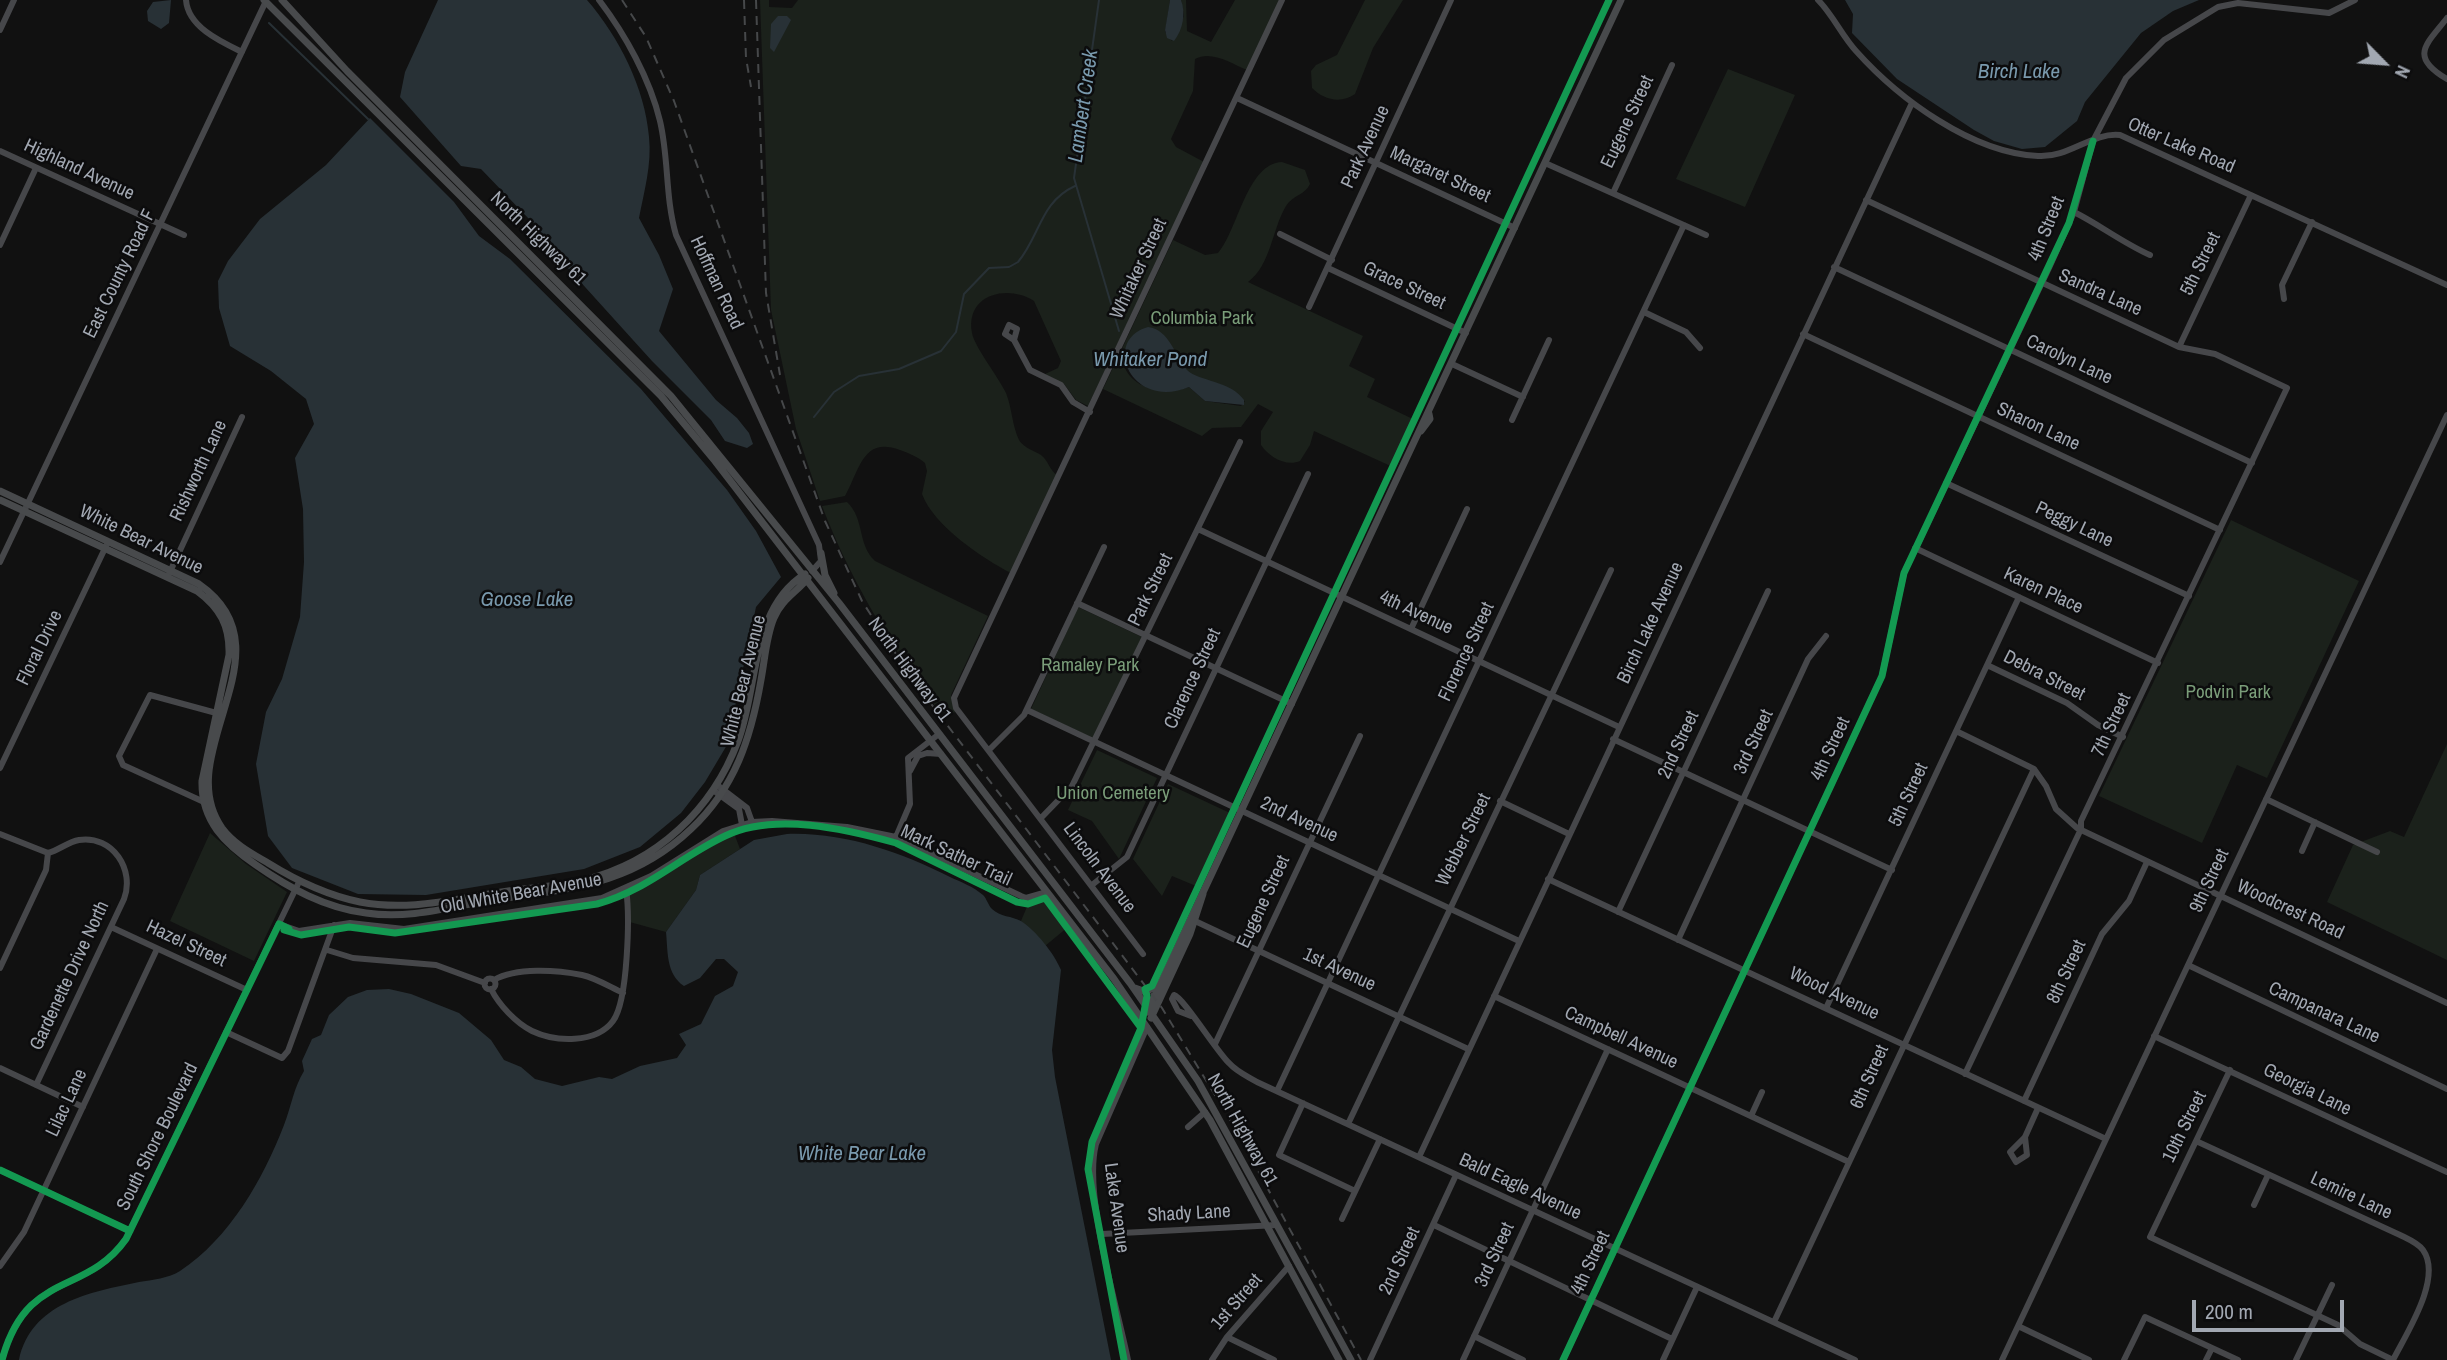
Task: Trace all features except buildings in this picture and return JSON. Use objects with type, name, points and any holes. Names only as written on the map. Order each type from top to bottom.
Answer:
[{"type":"main road","name":"North Highway 61","points":[[282,0],[347,71],[653,376],[839,603],[1130,983],[1203,1089],[1351,1360]]},
{"type":"main road","points":[[1145,1024],[1195,921],[1203,893],[1421,430],[1426,428],[1429,414],[1620,0]]},
{"type":"main road","name":"North Highway 61","points":[[266,1],[643,377],[708,452],[942,754],[1145,1024],[1205,1112],[1339,1360]]},
{"type":"main road","name":"White Bear Avenue","points":[[0,491],[169,574],[211,601],[226,624],[229,655],[209,783],[214,814],[223,830],[239,845],[299,881],[347,899],[408,906],[582,881],[626,866],[657,849],[682,828],[715,787],[743,726],[769,613],[781,595],[805,578]]},
{"type":"main road","name":"White Bear Avenue","points":[[0,500],[107,545]]},
{"type":"main road","points":[[821,553],[828,582],[839,603]]},
{"type":"main road","name":"White Bear Avenue","points":[[219,714],[204,767],[204,802],[211,822],[225,844],[296,890],[347,910],[395,915],[593,886],[645,864],[666,851],[690,830],[723,793],[748,741],[774,617],[784,600],[812,571]]},
{"type":"main road","points":[[1150,1012],[1159,982],[1197,900],[1203,893]]},
{"type":"main road","points":[[1130,983],[1145,992],[1159,982]]},
{"type":"street","points":[[0,30],[14,0]]},
{"type":"street","points":[[186,0],[196,22],[211,36],[242,52]]},
{"type":"street","name":"Hoffman Road","points":[[598,0],[633,55],[656,108],[663,139],[668,202],[676,235],[821,553]]},
{"type":"street","name":"Whitaker Street","points":[[954,702],[962,679],[1282,0]]},
{"type":"street","name":"Park Avenue","points":[[1309,307],[1451,0]]},
{"type":"street","name":"Otter Lake Road","points":[[1818,0],[1854,50],[1912,103],[1980,140],[2023,154],[2045,156],[2065,153],[2112,134],[2127,137],[2447,285]]},
{"type":"street","name":"4th Street","points":[[1563,1360],[1882,676],[1904,573],[2074,212],[2093,141],[2114,97],[2147,54],[2209,11],[2238,3],[2329,13],[2355,0]]},
{"type":"street","name":"East County Road F","points":[[0,562],[266,1]]},
{"type":"street","points":[[2447,18],[2427,40],[2424,54],[2431,69],[2447,79]]},
{"type":"street","name":"Eugene Street","points":[[1612,193],[1672,65]]},
{"type":"street","name":"Margaret Street","points":[[1237,98],[1515,228]]},
{"type":"street","name":"Birch Lake Avenue","points":[[1419,1157],[1912,103]]},
{"type":"street","name":"Highland Avenue","points":[[0,151],[184,235]]},
{"type":"street","points":[[1545,163],[1706,235]]},
{"type":"street","points":[[0,245],[36,168]]},
{"type":"street","name":"5th Street","points":[[2179,347],[2252,195]]},
{"type":"street","name":"Sandra Lane","points":[[1866,200],[2179,347],[2214,354],[2287,388]]},
{"type":"street","points":[[2074,212],[2098,224],[2116,239],[2150,255]]},
{"type":"street","points":[[2284,299],[2282,285],[2312,222]]},
{"type":"street","name":"Florence Street","points":[[1278,1091],[1684,225]]},
{"type":"street","points":[[1280,234],[1332,260]]},
{"type":"street","name":"Carolyn Lane","points":[[1834,267],[2252,463]]},
{"type":"street","name":"Grace Street","points":[[1328,268],[1466,333]]},
{"type":"street","points":[[1644,312],[1686,332],[1700,348]]},
{"type":"street","name":"Sharon Lane","points":[[1803,334],[2220,530]]},
{"type":"street","points":[[1014,340],[1029,369],[1060,385],[1073,402],[1090,412]]},
{"type":"street","points":[[1512,420],[1549,340]]},
{"type":"street","points":[[1452,364],[1523,397]]},
{"type":"street","name":"7th Street","points":[[1965,1074],[2081,829],[2081,821],[2287,388]]},
{"type":"street","name":"9th Street","points":[[2002,1360],[2447,415]]},
{"type":"street","name":"Rishworth Lane","points":[[169,574],[242,417]]},
{"type":"street","name":"Park Street","points":[[1041,818],[1068,793],[1095,742],[1240,442]]},
{"type":"street","name":"Clarence Street","points":[[1093,885],[1127,857],[1308,474]]},
{"type":"street","name":"Peggy Lane","points":[[1946,482],[2189,596]]},
{"type":"street","points":[[1411,629],[1467,509]]},
{"type":"street","name":"4th Avenue","points":[[1198,529],[1619,727]]},
{"type":"street","name":"Floral Drive","points":[[0,768],[107,545]]},
{"type":"street","points":[[989,750],[1027,710],[1104,547]]},
{"type":"street","name":"Karen Place","points":[[1915,548],[2158,663]]},
{"type":"street","points":[[812,571],[819,565],[821,553]]},
{"type":"street","name":"Webber Street","points":[[1348,1124],[1611,570]]},
{"type":"street","name":"2nd Street","points":[[1618,912],[1768,591]]},
{"type":"street","name":"5th Street","points":[[1827,1006],[2019,597]]},
{"type":"street","points":[[1077,603],[1292,704]]},
{"type":"street","name":"3rd Street","points":[[1678,940],[1808,659],[1826,636]]},
{"type":"street","name":"Debra Street","points":[[1987,665],[2067,703],[2098,725],[2123,737]]},
{"type":"street","points":[[204,802],[124,765],[119,756],[150,695],[219,714]]},
{"type":"street","name":"Lincoln Avenue","points":[[954,702],[1143,954]]},
{"type":"street","name":"2nd Avenue","points":[[1027,710],[1519,941]]},
{"type":"street","points":[[1956,731],[2034,769]]},
{"type":"street","points":[[895,837],[910,804],[908,758],[939,734]]},
{"type":"street","name":"Eugene Street","points":[[1215,1044],[1360,736]]},
{"type":"street","points":[[1614,739],[1892,870]]},
{"type":"street","points":[[910,773],[918,756],[927,753],[942,754]]},
{"type":"street","name":"Woodcrest Road","points":[[2034,769],[2046,786],[2056,809],[2081,829],[2447,1003]]},
{"type":"street","name":"6th Street","points":[[1774,1322],[1902,1044],[2034,769]]},
{"type":"street","points":[[715,787],[747,808],[752,822]]},
{"type":"street","points":[[723,793],[739,809],[742,825]]},
{"type":"street","points":[[2266,799],[2376,852]]},
{"type":"street","points":[[1500,801],[1569,834]]},
{"type":"street","name":"Old White Bear Avenue","points":[[279,924],[299,931],[334,925],[415,928],[593,900],[626,889],[720,833],[752,822],[812,822],[895,837],[1026,898],[1047,892]]},
{"type":"street","points":[[2302,851],[2315,822]]},
{"type":"street","points":[[0,834],[48,853],[46,870],[0,968]]},
{"type":"street","name":"Gardenette Drive North","points":[[36,1085],[127,893],[127,877],[120,857],[107,846],[80,840],[48,853]]},
{"type":"street","name":"8th Street","points":[[2024,1101],[2102,934],[2129,901],[2147,862]]},
{"type":"street","name":"Wood Avenue","points":[[1548,879],[1827,1006],[2106,1139]]},
{"type":"street","name":"South Shore Boulevard","points":[[2,1360],[11,1333],[30,1306],[51,1289],[106,1261],[130,1231],[299,881]]},
{"type":"street","points":[[327,950],[353,958],[436,965],[485,983],[502,1006],[531,1030],[568,1038],[592,1036],[607,1028],[620,1008],[623,993],[626,889]]},
{"type":"street","name":"1st Avenue","points":[[1195,921],[1468,1049]]},
{"type":"street","points":[[226,1032],[282,1058],[288,1051],[334,925]]},
{"type":"street","name":"Hazel Street","points":[[111,927],[247,990]]},
{"type":"street","name":"Lilac Lane","points":[[0,1266],[19,1241],[44,1191],[157,949]]},
{"type":"street","name":"Campanara Lane","points":[[2188,965],[2447,1088]]},
{"type":"street","points":[[485,983],[489,978],[494,980],[516,972],[557,972],[584,975],[623,993]]},
{"type":"street","points":[[491,989],[495,985],[494,980]]},
{"type":"street","name":"Campbell Avenue","points":[[1494,996],[1849,1162]]},
{"type":"street","name":"Bald Eagle Avenue","points":[[1191,1016],[1237,1071],[1855,1360]]},
{"type":"street","name":"Lake Avenue","points":[[1128,1360],[1102,1234],[1092,1169],[1093,1153],[1145,1024]]},
{"type":"street","name":"Georgia Lane","points":[[2154,1036],[2447,1172]]},
{"type":"street","name":"3rd Street","points":[[1463,1360],[1608,1049]]},
{"type":"street","points":[[0,1068],[83,1107]]},
{"type":"street","name":"10th Street","points":[[2230,1070],[2150,1237],[2318,1315]]},
{"type":"street","points":[[1751,1116],[1762,1092]]},
{"type":"street","points":[[1303,1103],[1279,1155],[1355,1191]]},
{"type":"street","points":[[2025,1137],[2038,1108]]},
{"type":"street","points":[[1188,1127],[1205,1112]]},
{"type":"street","points":[[1342,1219],[1380,1139]]},
{"type":"street","name":"Lemire Lane","points":[[2196,1141],[2419,1245],[2427,1259],[2427,1290],[2393,1360]]},
{"type":"street","points":[[0,1170],[130,1231]]},
{"type":"street","name":"2nd Street","points":[[1370,1360],[1456,1175]]},
{"type":"street","points":[[2254,1205],[2269,1175]]},
{"type":"street","name":"Shady Lane","points":[[1102,1234],[1277,1225]]},
{"type":"street","points":[[1434,1225],[1672,1339]]},
{"type":"street","name":"1st Street","points":[[1212,1360],[1227,1337],[1289,1266]]},
{"type":"street","points":[[2297,1360],[2332,1285]]},
{"type":"street","points":[[1663,1360],[1697,1287]]},
{"type":"street","points":[[2318,1315],[2344,1328],[2360,1344],[2393,1360]]},
{"type":"street","points":[[2124,1360],[2145,1317],[2238,1360]]},
{"type":"street","points":[[2018,1326],[2089,1360]]},
{"type":"street","points":[[1474,1336],[1523,1360]]},
{"type":"street","points":[[1227,1337],[1274,1360]]},
{"type":"street","points":[[2206,1360],[2212,1348]]},
{"type":"green space","points":[[760,0],[769,0],[769,7],[792,8],[798,0],[1170,0],[1165,32],[1172,41],[1184,16],[1181,0],[1186,0],[1187,31],[1211,42],[1235,0],[1280,0],[1247,70],[1214,57],[1195,59],[1193,91],[1171,139],[1176,147],[1204,162],[1088,406],[1076,400],[1064,384],[1045,374],[1058,368],[1061,361],[1034,301],[1012,293],[1001,293],[982,301],[975,309],[972,320],[974,339],[1006,393],[1019,440],[1044,457],[1057,475],[1011,573],[973,550],[937,517],[922,494],[927,471],[925,463],[903,451],[878,447],[870,451],[859,466],[845,496],[820,501],[796,429],[771,310]]},
{"type":"green space","points":[[1365,0],[1403,0],[1373,48],[1355,94],[1338,100],[1327,98],[1312,88],[1311,71],[1316,65],[1337,55]]},
{"type":"green space","points":[[1728,69],[1795,95],[1745,207],[1676,179]]},
{"type":"green space","name":"Columbia Park","points":[[1282,162],[1305,170],[1310,184],[1286,206],[1262,266],[1248,282],[1363,336],[1349,366],[1375,379],[1367,397],[1417,421],[1395,468],[1314,431],[1310,445],[1300,461],[1289,463],[1278,460],[1261,445],[1261,431],[1273,412],[1258,404],[1241,427],[1212,428],[1202,436],[1103,389],[1173,240],[1205,255],[1218,253],[1252,185],[1270,165]],"holes":[[[1125,368],[1245,401],[1241,406],[1205,401],[1189,387],[1172,391],[1153,389],[1136,382]]]},
{"type":"green space","points":[[847,502],[856,516],[869,554],[875,561],[988,616],[951,695],[955,712],[945,719],[876,617],[834,535],[822,506]]},
{"type":"green space","name":"Podvin Park","points":[[2231,520],[2359,581],[2267,778],[2237,765],[2202,843],[2099,796]]},
{"type":"green space","name":"Ramaley Park","points":[[1078,607],[1144,638],[1095,739],[1031,709]]},
{"type":"green space","points":[[2447,744],[2447,960],[2327,902],[2353,845],[2390,831],[2404,837]]},
{"type":"green space","name":"Union Cemetery","points":[[1097,750],[1157,778],[1119,859],[1092,821],[1068,810]]},
{"type":"green space","name":"Union Cemetery","points":[[1168,784],[1230,813],[1196,886],[1172,876],[1162,896],[1133,859]]},
{"type":"green space","points":[[732,828],[740,849],[700,875],[696,890],[666,932],[626,921],[626,889]]},
{"type":"green space","points":[[210,833],[246,864],[287,892],[254,961],[170,921]]},
{"type":"green space","points":[[1039,896],[1047,898],[1068,927],[1045,946],[1021,921],[1029,902]]},
{"type":"water","points":[[171,0],[169,23],[161,29],[148,21],[147,11],[153,2]]},
{"type":"water","points":[[438,0],[587,0],[610,30],[636,82],[649,137],[647,178],[639,218],[673,289],[659,331],[716,400],[737,418],[749,433],[753,444],[747,448],[725,441],[711,420],[652,361],[557,256],[530,220],[481,169],[461,166],[400,97],[405,72]]},
{"type":"water","points":[[1170,0],[1181,0],[1183,10],[1181,27],[1174,41],[1167,38],[1165,30]]},
{"type":"water","name":"Birch Lake","points":[[1845,0],[2199,0],[2173,11],[2141,33],[2085,102],[2077,121],[2045,147],[2022,149],[1994,141],[1974,130],[1897,79],[1852,33],[1853,14]]},
{"type":"water","points":[[778,16],[787,16],[791,20],[774,52],[770,48],[771,24]]},
{"type":"water","name":"Goose Lake","points":[[370,118],[454,202],[479,236],[510,259],[641,389],[727,490],[756,531],[781,577],[756,607],[727,745],[705,782],[681,813],[640,847],[584,869],[426,895],[358,894],[292,868],[268,836],[256,764],[266,712],[282,679],[300,617],[304,562],[303,509],[295,458],[314,424],[306,399],[271,371],[230,346],[219,308],[218,281],[228,261],[260,219],[326,165]]},
{"type":"water","name":"Whitaker Pond","points":[[1148,327],[1167,338],[1187,370],[1231,389],[1244,400],[1244,405],[1205,401],[1189,387],[1169,392],[1152,390],[1138,382],[1129,371],[1125,358],[1126,345],[1134,334]]},
{"type":"water","name":"White Bear Lake","points":[[787,834],[850,840],[871,845],[931,868],[979,892],[995,912],[1027,925],[1054,957],[1061,970],[1052,1050],[1055,1077],[1111,1360],[19,1360],[36,1325],[65,1303],[101,1290],[176,1273],[214,1242],[243,1206],[266,1166],[304,1071],[302,1061],[312,1039],[321,1035],[329,1015],[348,997],[367,990],[389,989],[411,994],[459,1013],[491,1040],[504,1060],[521,1067],[535,1079],[562,1086],[599,1077],[612,1079],[640,1066],[677,1058],[686,1045],[679,1034],[701,1024],[715,996],[733,986],[738,972],[724,959],[716,959],[700,978],[684,986],[671,969],[666,932],[696,890],[700,875],[754,840]]},
{"type":"waterway","name":"Lambert Creek","points":[[1099,0],[1074,178],[1119,331]]},
{"type":"waterway","points":[[269,23],[368,119]]},
{"type":"waterway","points":[[814,417],[834,392],[859,376],[899,369],[941,351],[956,332],[964,294],[989,268],[1009,267],[1018,262],[1047,210],[1063,193],[1075,186]]},
{"type":"railway","points":[[622,0],[646,37],[674,101],[825,521],[862,601],[910,676],[1162,1008],[1232,1123],[1361,1360]]},
{"type":"railway","points":[[744,0],[746,58],[751,87]]},
{"type":"railway","points":[[756,0],[766,293],[780,375]]},
{"type":"cycle path","points":[[1141,1028],[1147,996],[1145,989],[1152,986],[1609,0]]},
{"type":"cycle path","points":[[1563,1360],[1882,676],[1904,573],[2069,223],[2093,141]]},
{"type":"cycle path","name":"Mark Sather Trail","points":[[284,930],[301,935],[349,927],[395,933],[597,904],[631,891],[725,836],[744,829],[787,824],[833,828],[896,843],[1017,902],[1028,904],[1045,898],[1141,1028],[1092,1142],[1088,1169],[1124,1360]]},
{"type":"cycle path","points":[[2,1360],[13,1331],[26,1311],[41,1297],[93,1270],[110,1257],[126,1239],[279,924],[289,929]]},
{"type":"cycle path","points":[[0,1170],[130,1231]]}]
